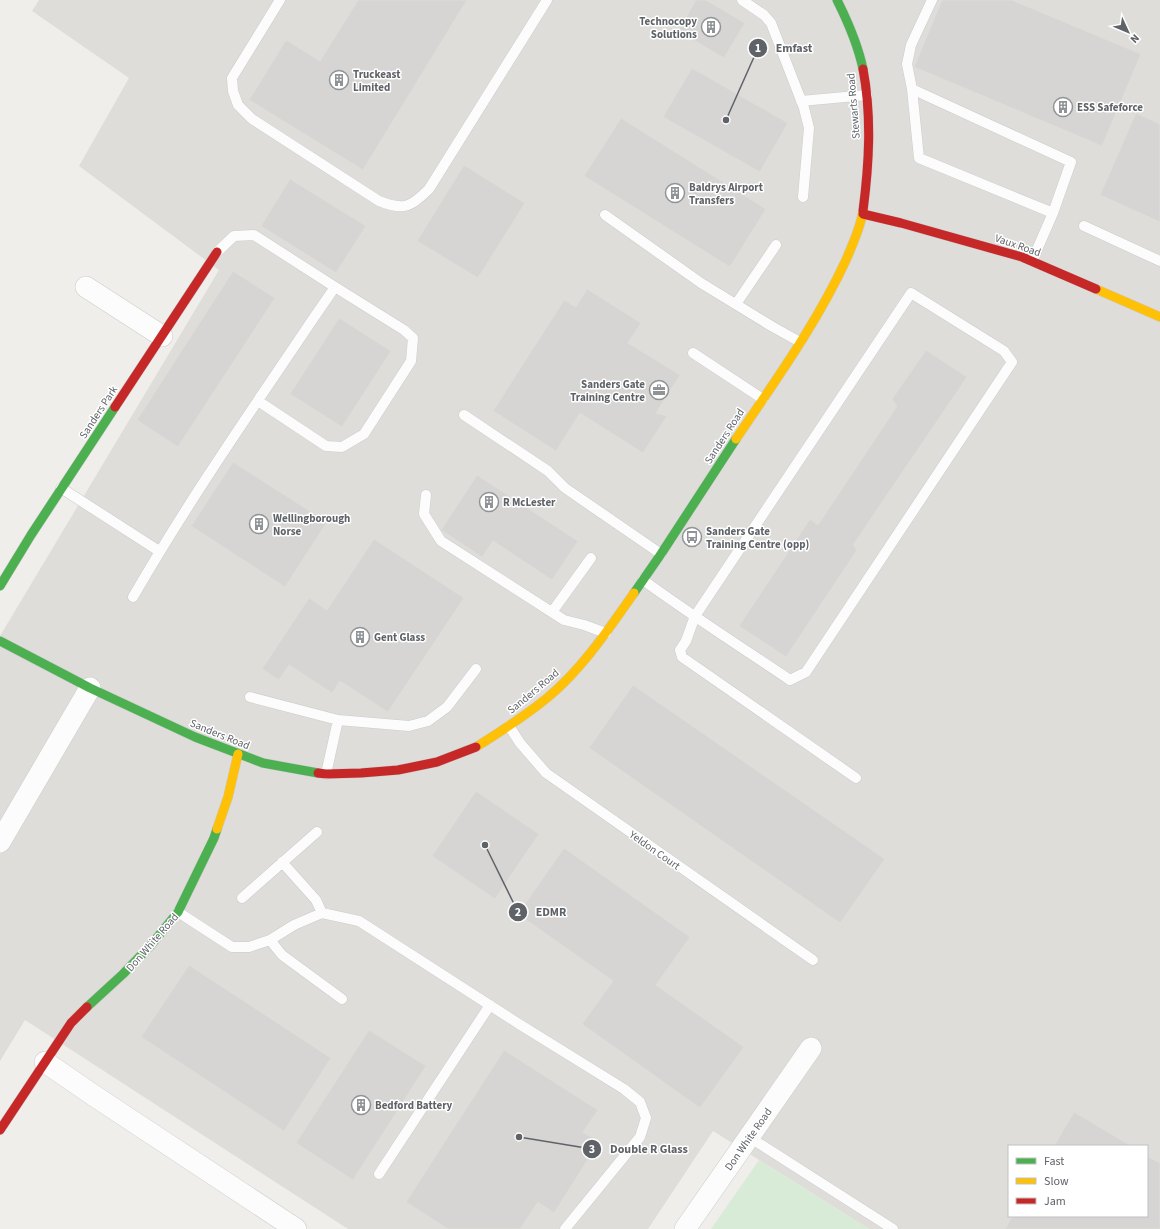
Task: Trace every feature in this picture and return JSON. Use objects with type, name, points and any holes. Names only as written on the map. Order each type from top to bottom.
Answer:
[{"type":"street","name":"Stewarts Road","points":[[837,0],[848,22],[859,54],[866,86],[869,126],[868,170],[863,214]]},
{"type":"street","name":"Vaux Road","points":[[863,214],[909,225],[1022,257],[1160,317]]},
{"type":"street","name":"Sanders Road","points":[[0,641],[90,688],[195,737],[263,763],[326,774],[361,773],[398,770],[437,762],[475,748],[509,726],[547,698],[577,669],[606,634],[661,554],[800,342],[835,283],[852,246],[863,214]]},
{"type":"street","name":"Sanders Park","points":[[0,586],[62,488],[217,252]]},
{"type":"street","points":[[86,287],[162,336]]},
{"type":"street","points":[[0,842],[90,688]]},
{"type":"street","name":"Don White Road","points":[[0,1130],[71,1023],[94,999],[142,955],[178,912],[214,838],[228,797],[238,754]]},
{"type":"street","name":"Don White Road","points":[[685,1229],[811,1048]]},
{"type":"street","points":[[45,1062],[296,1229]]},
{"type":"lane","points":[[280,0],[232,78],[233,91],[238,105],[252,119],[379,202],[391,206],[408,206],[430,189],[547,0]]},
{"type":"lane","points":[[742,0],[764,15],[771,23],[804,108],[809,128],[803,197]]},
{"type":"lane","points":[[932,0],[911,45],[907,64],[912,89],[918,158],[1053,213]]},
{"type":"lane","points":[[912,89],[1071,162],[1053,213],[1032,261]]},
{"type":"lane","points":[[801,101],[867,95]]},
{"type":"lane","points":[[605,215],[701,283],[800,342]]},
{"type":"lane","points":[[1084,226],[1160,261]]},
{"type":"lane","points":[[217,252],[234,236],[254,235],[404,330],[413,338],[411,361],[364,434],[342,446],[326,446],[258,400]]},
{"type":"lane","points":[[736,304],[776,245]]},
{"type":"lane","points":[[133,597],[159,551],[258,400],[335,287]]},
{"type":"lane","points":[[643,580],[670,600],[695,616],[790,680],[806,672],[1012,362],[1004,351],[911,293],[695,616],[686,642],[680,650],[682,657],[856,778]]},
{"type":"lane","points":[[693,353],[763,399]]},
{"type":"lane","points":[[464,415],[548,471],[565,488],[661,554]]},
{"type":"lane","points":[[62,488],[159,551]]},
{"type":"lane","points":[[426,495],[424,514],[440,541],[564,620],[584,625],[606,634]]},
{"type":"lane","points":[[552,612],[590,558]]},
{"type":"lane","points":[[250,697],[338,720],[409,726],[428,721],[447,706],[476,669]]},
{"type":"lane","points":[[326,774],[338,720]]},
{"type":"lane","name":"Yeldon Court","points":[[509,726],[520,743],[546,773],[813,960]]},
{"type":"lane","points":[[242,898],[317,832]]},
{"type":"lane","points":[[282,862],[316,900],[322,913]]},
{"type":"lane","points":[[178,912],[232,948],[249,947],[270,940],[294,925],[322,913],[359,921],[624,1089],[640,1102],[646,1118],[640,1137],[565,1229]]},
{"type":"lane","points":[[270,940],[282,955],[342,999]]},
{"type":"lane","points":[[379,1174],[490,1005]]},
{"type":"lane","points":[[749,1137],[892,1229]]},
{"type":"shaded area","points":[[39,0],[1160,0],[1160,1229],[869,1229],[713,1131],[648,1229],[348,1229],[25,1020],[0,1061],[0,636],[219,270],[79,166],[129,78],[32,11]]},
{"type":"green space","points":[[759,1160],[869,1229],[711,1229]]},
{"type":"building","name":"Truckeast Limited","points":[[358,0],[467,0],[363,170],[249,100],[286,40],[320,61]]},
{"type":"building","name":"Technocopy Solutions","points":[[696,0],[706,0],[745,23],[724,58],[678,31]]},
{"type":"building","name":"ESS Safeforce","points":[[942,0],[1012,0],[1141,54],[1102,146],[914,67]]},
{"type":"building","points":[[692,68],[788,123],[760,172],[663,117]]},
{"type":"building","points":[[1136,113],[1160,124],[1160,222],[1100,195]]},
{"type":"building","name":"Baldrys Airport Transfers","points":[[621,118],[766,209],[730,267],[584,176]]},
{"type":"building","points":[[464,165],[525,203],[478,278],[417,241]]},
{"type":"building","points":[[290,179],[366,226],[336,273],[261,226]]},
{"type":"building","points":[[233,271],[275,298],[178,447],[137,420]]},
{"type":"building","points":[[587,289],[641,323],[628,343],[680,375],[656,413],[667,416],[643,453],[580,413],[556,451],[493,411],[564,300],[576,307]]},
{"type":"building","points":[[339,318],[391,351],[342,427],[290,394]]},
{"type":"building","points":[[926,350],[967,377],[853,545],[857,550],[786,657],[739,626],[810,519],[818,525],[897,406],[892,399]]},
{"type":"building","name":"Wellingborough Norse","points":[[233,462],[327,522],[285,587],[191,526]]},
{"type":"building","name":"R McLester","points":[[477,475],[578,541],[552,580],[493,541],[482,557],[441,530]]},
{"type":"building","name":"Gent Glass","points":[[374,539],[464,598],[388,712],[340,681],[332,693],[289,665],[279,680],[262,669],[309,598],[327,610]]},
{"type":"building","points":[[633,685],[885,859],[840,923],[589,748]]},
{"type":"building","points":[[476,791],[539,834],[495,899],[432,856]]},
{"type":"building","points":[[564,848],[690,937],[656,985],[744,1047],[700,1108],[582,1024],[613,981],[518,914]]},
{"type":"building","points":[[189,965],[331,1058],[284,1131],[141,1037]]},
{"type":"building","name":"Bedford Battery","points":[[369,1030],[426,1066],[353,1180],[296,1143]]},
{"type":"building","points":[[504,1050],[598,1110],[583,1132],[599,1142],[554,1213],[538,1202],[520,1229],[448,1229],[406,1202]]},
{"type":"building","points":[[1074,1112],[1129,1145],[1055,1145]]},
{"type":"building","points":[[1148,1157],[1160,1163],[1160,1229],[1005,1229],[1011,1217],[1148,1217]]},
{"type":"traffic: fast","points":[[837,0],[852,34],[863,69]]},
{"type":"traffic: fast","points":[[0,586],[31,535],[115,407]]},
{"type":"traffic: fast","points":[[634,593],[736,439]]},
{"type":"traffic: fast","points":[[0,641],[90,688],[195,737],[263,763],[318,773]]},
{"type":"traffic: fast","points":[[87,1007],[123,974],[151,945],[178,912],[217,829]]},
{"type":"traffic: slow","points":[[736,439],[809,329],[835,283],[858,229],[863,211]]},
{"type":"traffic: slow","points":[[1096,289],[1160,317]]},
{"type":"traffic: slow","points":[[476,747],[530,711],[560,687],[583,662],[634,593]]},
{"type":"traffic: slow","points":[[217,829],[228,797],[238,754]]},
{"type":"traffic: jam","points":[[863,69],[869,123],[867,176],[863,211]]},
{"type":"traffic: jam","points":[[863,214],[901,223],[1022,257],[1096,289]]},
{"type":"traffic: jam","points":[[115,407],[217,252]]},
{"type":"traffic: jam","points":[[318,773],[361,773],[398,770],[437,762],[476,747]]},
{"type":"traffic: jam","points":[[0,1130],[71,1023],[87,1007]]},
{"type":"place","name":"Technocopy Solutions","points":[[711,27]]},
{"type":"place","name":"Truckeast Limited","points":[[339,80]]},
{"type":"place","name":"ESS Safeforce","points":[[1063,107]]},
{"type":"place","name":"Emfast","points":[[726,120]]},
{"type":"place","name":"Baldrys Airport Transfers","points":[[675,193]]},
{"type":"place","name":"Sanders Gate Training Centre","points":[[659,390]]},
{"type":"place","name":"R McLester","points":[[489,502]]},
{"type":"place","name":"Wellingborough Norse","points":[[259,524]]},
{"type":"place","name":"Sanders Gate Training Centre (opp)","points":[[692,537]]},
{"type":"place","name":"Gent Glass","points":[[360,637]]},
{"type":"place","name":"EDMR","points":[[485,845]]},
{"type":"place","name":"Bedford Battery","points":[[361,1105]]},
{"type":"place","name":"Double R Glass","points":[[519,1137]]}]
